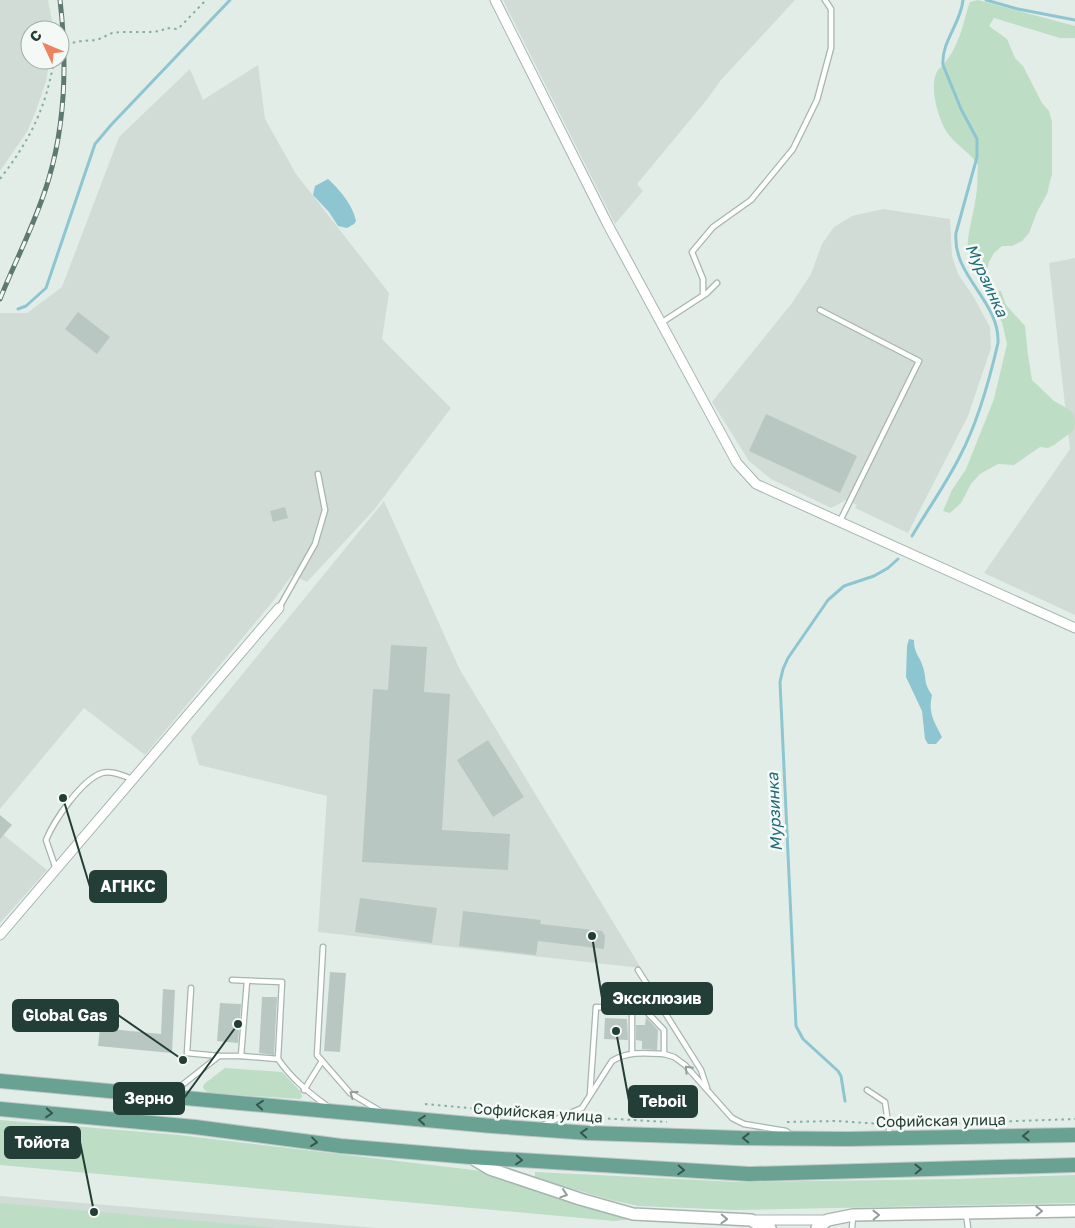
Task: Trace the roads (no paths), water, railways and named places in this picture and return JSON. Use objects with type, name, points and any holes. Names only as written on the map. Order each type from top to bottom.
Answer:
[{"type":"main road","name":"Софийская улица","points":[[0,1081],[334,1112],[589,1133],[798,1139],[1075,1135]]},
{"type":"main road","points":[[0,1109],[195,1127],[341,1146],[470,1157],[749,1174],[1075,1165]]},
{"type":"street","points":[[495,0],[608,225],[737,463],[756,484],[1075,628]]},
{"type":"street","points":[[0,934],[279,608]]},
{"type":"street","points":[[470,1157],[490,1169],[580,1199],[633,1214],[751,1220],[828,1220],[853,1215],[1075,1211]]},
{"type":"street","points":[[751,1220],[770,1228]]},
{"type":"street","points":[[817,1228],[828,1220]]},
{"type":"lane","points":[[703,295],[702,278],[692,252],[713,227],[750,200],[793,149],[817,100],[831,48],[831,9],[825,0]]},
{"type":"lane","points":[[661,322],[703,295],[717,283]]},
{"type":"lane","points":[[820,310],[919,361],[840,521]]},
{"type":"lane","points":[[279,608],[315,544],[323,518],[325,510],[318,474]]},
{"type":"lane","points":[[56,869],[46,840],[51,826],[69,802],[86,783],[103,773],[133,779]]},
{"type":"lane","points":[[323,947],[316,1055],[350,1093],[391,1117]]},
{"type":"lane","points":[[638,970],[701,1070],[708,1091]]},
{"type":"lane","points":[[232,980],[282,982],[278,1059],[289,1075],[304,1090],[334,1112]]},
{"type":"lane","points":[[241,1056],[247,981]]},
{"type":"lane","points":[[191,988],[187,1053],[278,1059]]},
{"type":"lane","points":[[590,1095],[596,1007],[644,1008],[664,1030],[664,1054]]},
{"type":"lane","points":[[632,1009],[632,1053]]},
{"type":"lane","points":[[534,1129],[582,1108],[612,1061],[620,1056],[632,1053],[664,1054],[674,1057],[685,1065],[732,1118],[744,1124],[786,1131],[798,1139]]},
{"type":"lane","points":[[167,1097],[219,1056]]},
{"type":"lane","points":[[304,1090],[322,1061]]},
{"type":"lane","points":[[867,1090],[885,1102],[891,1138]]},
{"type":"lane","points":[[966,1213],[968,1228]]},
{"type":"lane","points":[[852,1228],[853,1215]]},
{"type":"water","points":[[328,179],[352,209],[356,221],[347,228],[338,226],[329,212],[313,195],[315,186]]},
{"type":"water","points":[[909,639],[914,640],[916,652],[923,667],[926,684],[932,695],[931,712],[942,737],[936,744],[928,744],[925,739],[922,711],[906,677]]},
{"type":"waterway","points":[[18,309],[26,306],[46,288],[95,144],[230,0]]},
{"type":"waterway","name":"Мурзинка","points":[[912,536],[949,477],[966,443],[982,401],[998,343],[997,328],[992,314],[968,276],[957,248],[956,233],[977,157],[977,139],[961,109],[943,65],[943,57],[948,40],[959,17],[963,0]]},
{"type":"waterway","points":[[986,0],[1018,9],[1075,20]]},
{"type":"waterway","name":"Мурзинка","points":[[845,1101],[841,1076],[838,1071],[803,1039],[796,1026],[780,682],[788,658],[828,600],[844,586],[874,576],[888,568],[898,559]]},
{"type":"railway","points":[[0,299],[39,209],[55,156],[64,90],[64,45],[60,0]]},
{"type":"place","name":"АГНКС","points":[[63,798]]},
{"type":"place","name":"Эксклюзив","points":[[592,936]]},
{"type":"place","name":"Зерно","points":[[238,1024]]},
{"type":"place","name":"Teboil","points":[[616,1031]]},
{"type":"place","name":"Global Gas","points":[[183,1060]]},
{"type":"place","name":"Тойота","points":[[94,1212]]}]
